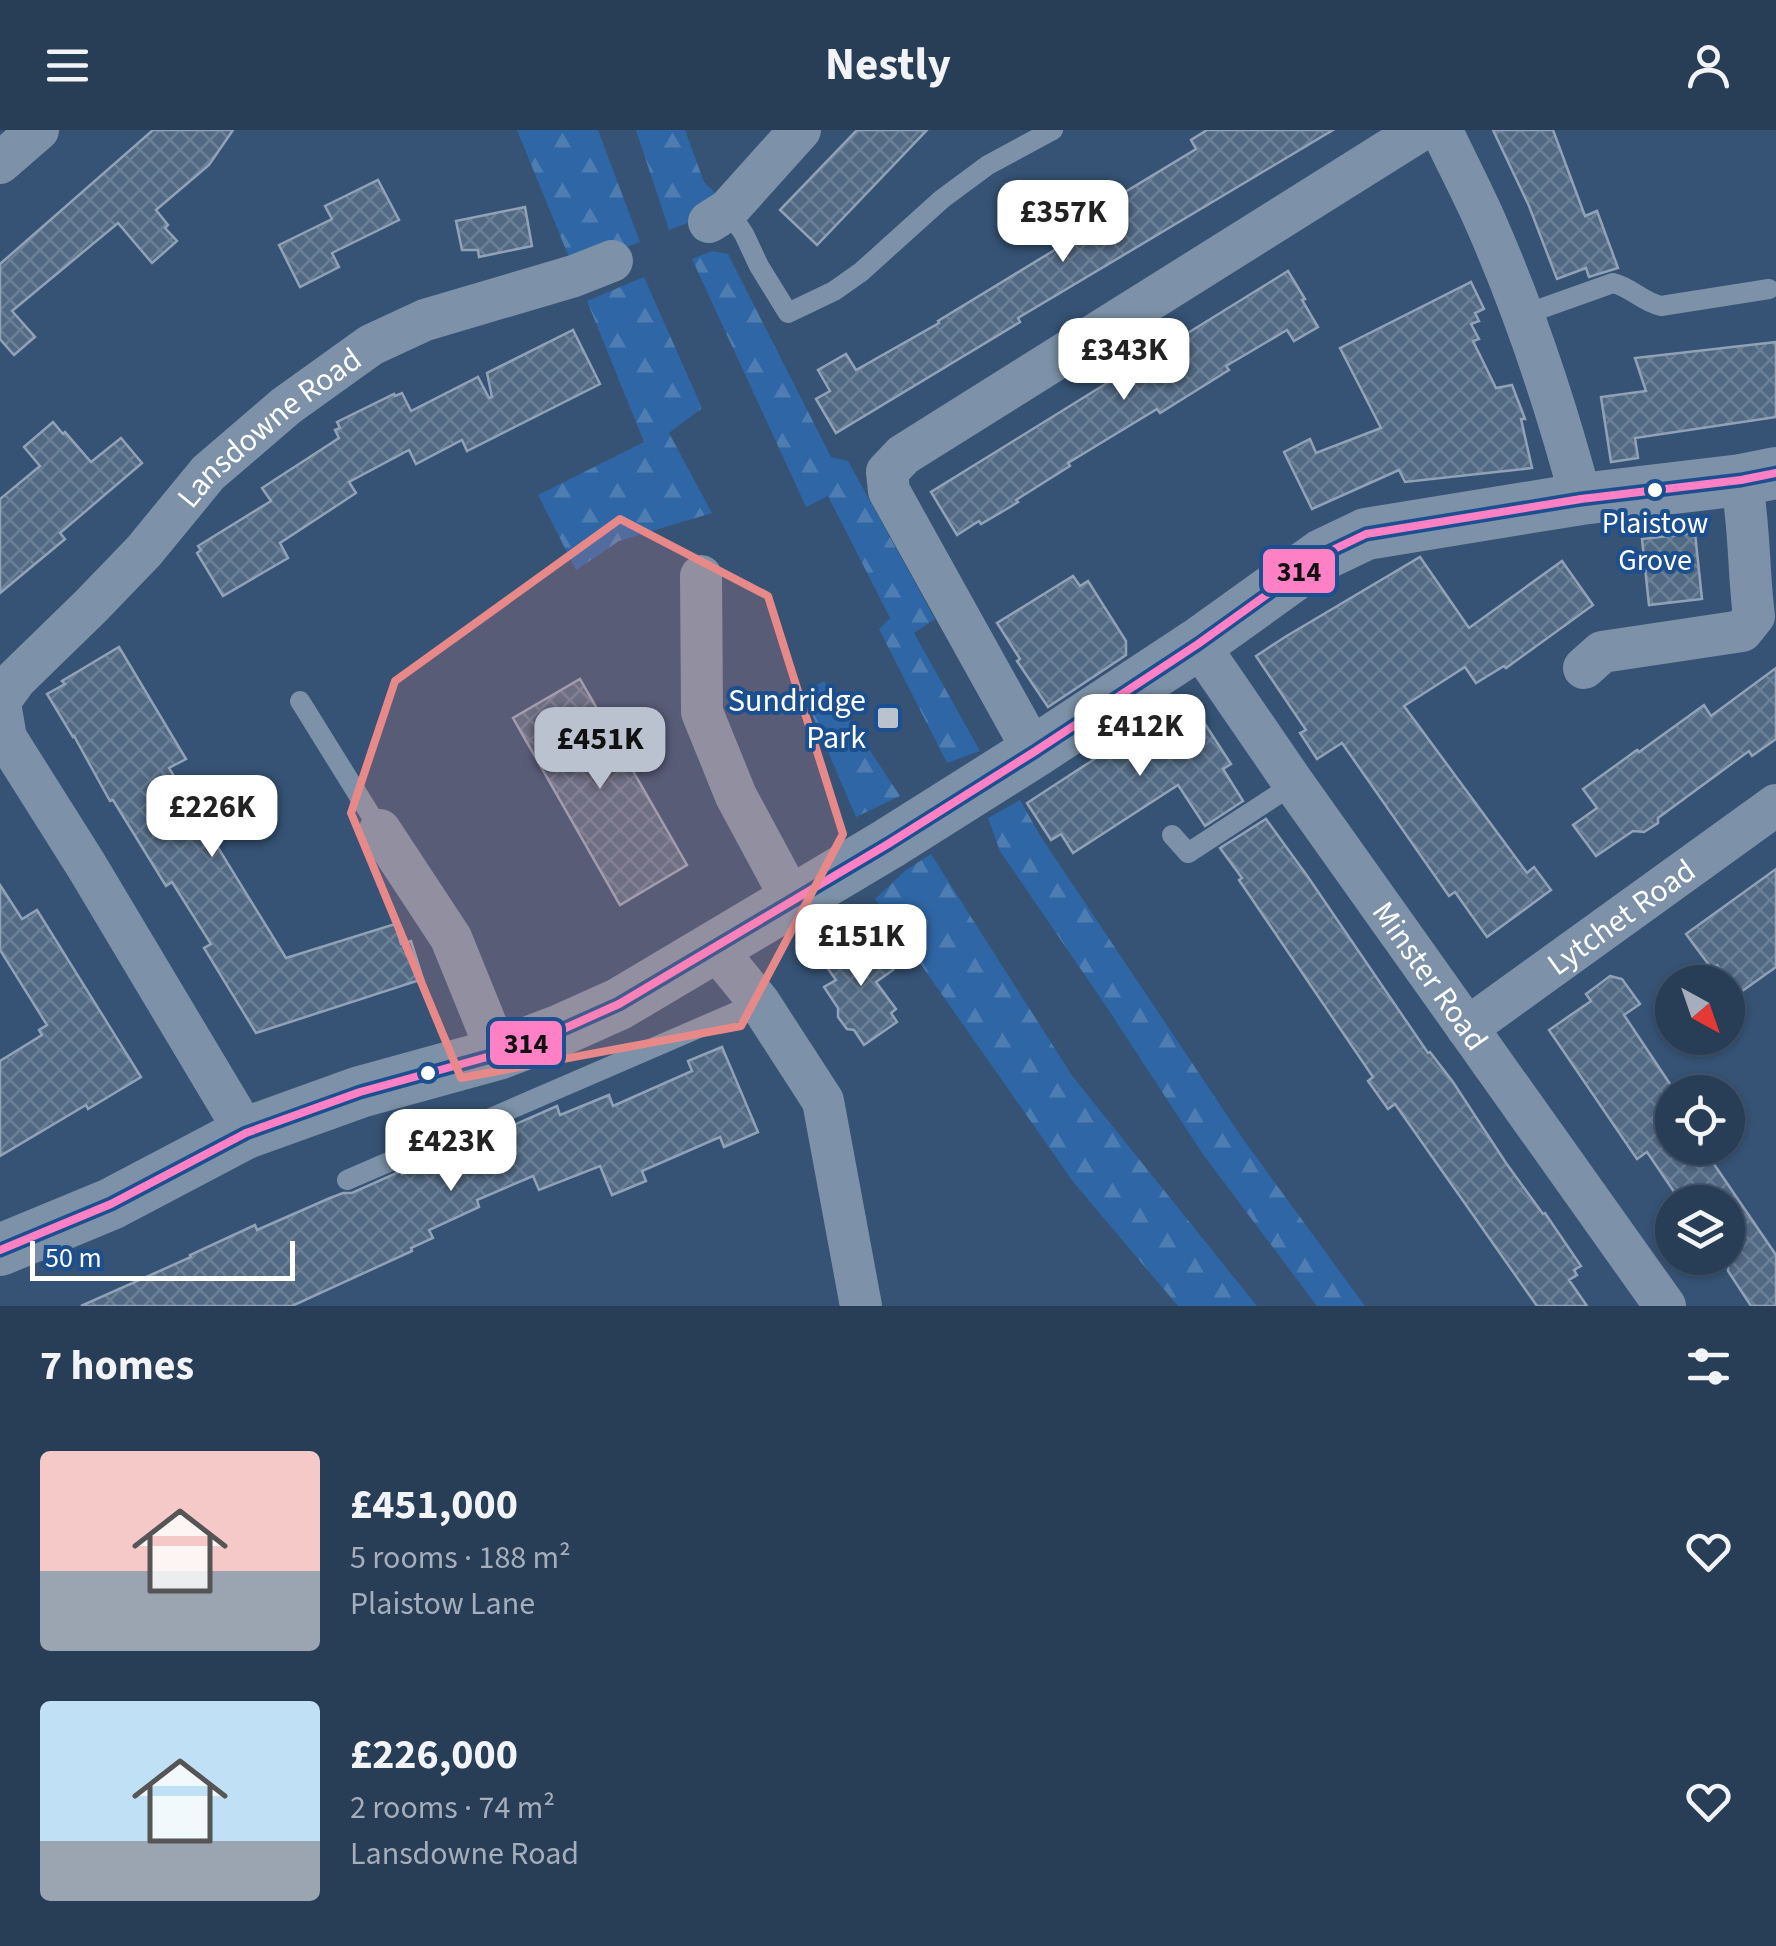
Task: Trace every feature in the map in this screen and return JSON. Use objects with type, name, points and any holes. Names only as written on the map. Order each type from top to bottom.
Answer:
[{"type":"street","points":[[0,163],[38,130]]},
{"type":"street","points":[[719,216],[800,130]]},
{"type":"street","points":[[1020,760],[889,491],[887,472],[903,455],[1421,130]]},
{"type":"street","points":[[1438,130],[1443,133],[1486,222],[1523,315],[1581,499]]},
{"type":"street","name":"Lansdowne Road","points":[[246,1134],[6,738],[0,702],[16,679],[144,551],[208,473],[286,406],[371,344],[425,320],[612,262]]},
{"type":"street","points":[[0,1250],[111,1204],[246,1134],[360,1092],[498,1054],[619,1004],[888,844],[1198,644],[1322,555],[1366,534],[1581,499],[1758,477]]},
{"type":"street","points":[[1584,668],[1602,652],[1742,631],[1754,616],[1762,577],[1745,502],[1758,477]]},
{"type":"street","points":[[701,576],[702,712],[736,796],[792,900]]},
{"type":"street","name":"Minster Road","points":[[1198,644],[1665,1306]]},
{"type":"street","name":"Lytchet Road","points":[[1468,1028],[1776,804]]},
{"type":"street","points":[[380,830],[451,938],[498,1054]]},
{"type":"street","points":[[715,948],[759,1002],[823,1101],[861,1306]]},
{"type":"lane","points":[[719,216],[744,234],[758,266],[788,313],[834,291],[988,165],[1052,130]]},
{"type":"lane","points":[[1523,315],[1613,284],[1625,286],[1640,298],[1661,306],[1769,289]]},
{"type":"lane","points":[[300,702],[380,830]]},
{"type":"lane","points":[[1172,835],[1188,853],[1294,784]]},
{"type":"lane","points":[[347,1180],[759,1002]]},
{"type":"highlighted area","points":[[620,519],[768,596],[843,834],[741,1026],[461,1078],[351,813],[395,681]]},
{"type":"green space","points":[[517,130],[598,130],[640,242],[573,267]]},
{"type":"green space","points":[[636,130],[685,130],[704,182],[722,200],[701,218],[669,230]]},
{"type":"green space","points":[[712,251],[728,254],[831,457],[848,461],[935,619],[914,633],[980,751],[947,763],[879,629],[890,618],[828,496],[806,507],[692,259]]},
{"type":"green space","points":[[644,277],[702,408],[669,433],[712,513],[619,541],[576,570],[538,495],[644,442],[587,301]]},
{"type":"green space","points":[[824,681],[900,796],[856,817],[803,693]]},
{"type":"green space","points":[[1020,800],[1243,1139],[1365,1306],[1317,1306],[1202,1153],[1000,851],[988,818]]},
{"type":"green space","points":[[931,854],[1073,1077],[1257,1306],[1178,1306],[1074,1183],[875,899],[906,870]]},
{"type":"building","points":[[153,130],[233,130],[209,165],[156,210],[177,241],[152,263],[118,223],[12,311],[35,337],[14,355],[0,339],[0,264]]},
{"type":"building","points":[[857,130],[927,130],[817,245],[780,210]]},
{"type":"building","points":[[1207,130],[1333,130],[1018,318],[1020,322],[836,433],[816,399],[830,391],[818,370],[846,354],[856,370],[939,323],[1066,243],[1056,225],[1088,206],[1092,212],[1196,149],[1191,140]]},
{"type":"building","points":[[1493,130],[1553,130],[1585,216],[1597,211],[1618,268],[1589,277],[1586,268],[1557,279],[1529,206]]},
{"type":"building","points":[[378,180],[399,220],[332,253],[339,267],[300,287],[279,245],[332,219],[325,206]]},
{"type":"building","points":[[525,207],[532,246],[479,257],[478,250],[462,250],[456,221]]},
{"type":"building","points":[[1288,271],[1318,327],[1294,341],[1287,330],[1226,366],[1229,370],[1160,413],[1157,409],[1068,463],[1070,466],[1018,502],[957,535],[931,492]]},
{"type":"building","points":[[1471,282],[1484,309],[1475,313],[1479,321],[1471,324],[1479,339],[1473,341],[1496,388],[1512,385],[1525,419],[1521,419],[1532,468],[1405,482],[1399,470],[1312,509],[1284,452],[1310,439],[1316,453],[1381,428],[1340,348]]},
{"type":"building","points":[[573,330],[600,384],[467,451],[462,440],[416,464],[409,450],[349,482],[356,493],[280,543],[288,558],[223,596],[197,553],[201,550],[198,546],[271,501],[262,488],[339,438],[337,422],[394,394],[402,393],[411,411],[478,377],[489,398],[492,397],[487,373]]},
{"type":"building","points":[[1776,342],[1776,417],[1635,438],[1638,458],[1611,462],[1601,397],[1646,391],[1635,358]]},
{"type":"building","points":[[53,422],[91,462],[121,438],[142,463],[60,533],[65,539],[0,593],[0,499],[40,466],[24,447]]},
{"type":"building","points":[[1695,533],[1702,599],[1649,605],[1642,539]]},
{"type":"building","points":[[1420,557],[1469,628],[1562,561],[1593,605],[1506,668],[1476,683],[1465,667],[1404,706],[1527,873],[1534,867],[1551,890],[1487,937],[1455,892],[1449,896],[1342,743],[1317,759],[1300,733],[1306,730],[1256,656]]},
{"type":"building","points":[[1073,576],[1080,586],[1088,581],[1126,641],[1126,655],[1048,707],[997,623]]},
{"type":"building","points":[[119,647],[186,759],[169,768],[286,958],[395,924],[401,944],[411,941],[423,979],[256,1033],[204,948],[211,944],[172,882],[166,886],[113,800],[110,801],[47,694]]},
{"type":"building","points":[[1776,668],[1776,739],[1752,756],[1749,751],[1658,818],[1658,823],[1644,832],[1633,831],[1596,856],[1573,825],[1597,808],[1583,789],[1704,705],[1711,716]]},
{"type":"building","points":[[580,679],[687,865],[620,905],[513,718]]},
{"type":"building","points":[[1188,698],[1231,764],[1223,769],[1243,801],[1205,826],[1178,785],[1073,853],[1061,834],[1051,840],[1027,803]]},
{"type":"building","points":[[1266,819],[1581,1266],[1569,1280],[1587,1306],[1537,1306],[1395,1104],[1388,1109],[1368,1081],[1373,1077],[1220,848]]},
{"type":"building","points":[[1776,869],[1776,967],[1745,989],[1745,965],[1709,965],[1686,934]]},
{"type":"building","points":[[0,885],[22,919],[37,910],[141,1077],[0,1156],[0,1061],[42,1035],[39,1030],[47,1025],[0,950]]},
{"type":"building","points":[[867,932],[893,970],[876,982],[896,1009],[891,1013],[897,1022],[864,1045],[838,1017],[838,1008],[824,987],[836,980],[824,963]]},
{"type":"building","points":[[1610,976],[1622,979],[1640,1004],[1624,1015],[1664,1075],[1655,1075],[1655,1164],[1647,1152],[1637,1159],[1549,1030],[1591,1001],[1586,994]]},
{"type":"building","points":[[722,1047],[758,1132],[724,1147],[720,1137],[642,1171],[646,1181],[612,1195],[600,1166],[539,1190],[533,1176],[477,1200],[479,1207],[429,1230],[433,1238],[411,1248],[412,1251],[292,1306],[81,1306],[255,1225],[257,1230],[330,1198],[352,1193],[401,1171],[402,1174],[557,1106],[560,1115],[609,1095],[613,1106],[692,1071],[688,1061]]},
{"type":"building","points":[[1656,1165],[1715,1165],[1728,1185],[1669,1185]]},
{"type":"building","points":[[1745,1210],[1776,1255],[1776,1306],[1751,1306],[1731,1275],[1745,1275]]},
{"type":"transit line","name":"314","points":[[0,1250],[111,1204],[246,1133],[360,1092],[498,1054],[619,1004],[888,844],[1198,644],[1322,555],[1366,534],[1776,473]]},
{"type":"place","name":"Plaistow Grove","points":[[1655,490]]},
{"type":"place","name":"Sundridge Park","points":[[888,718]]}]
